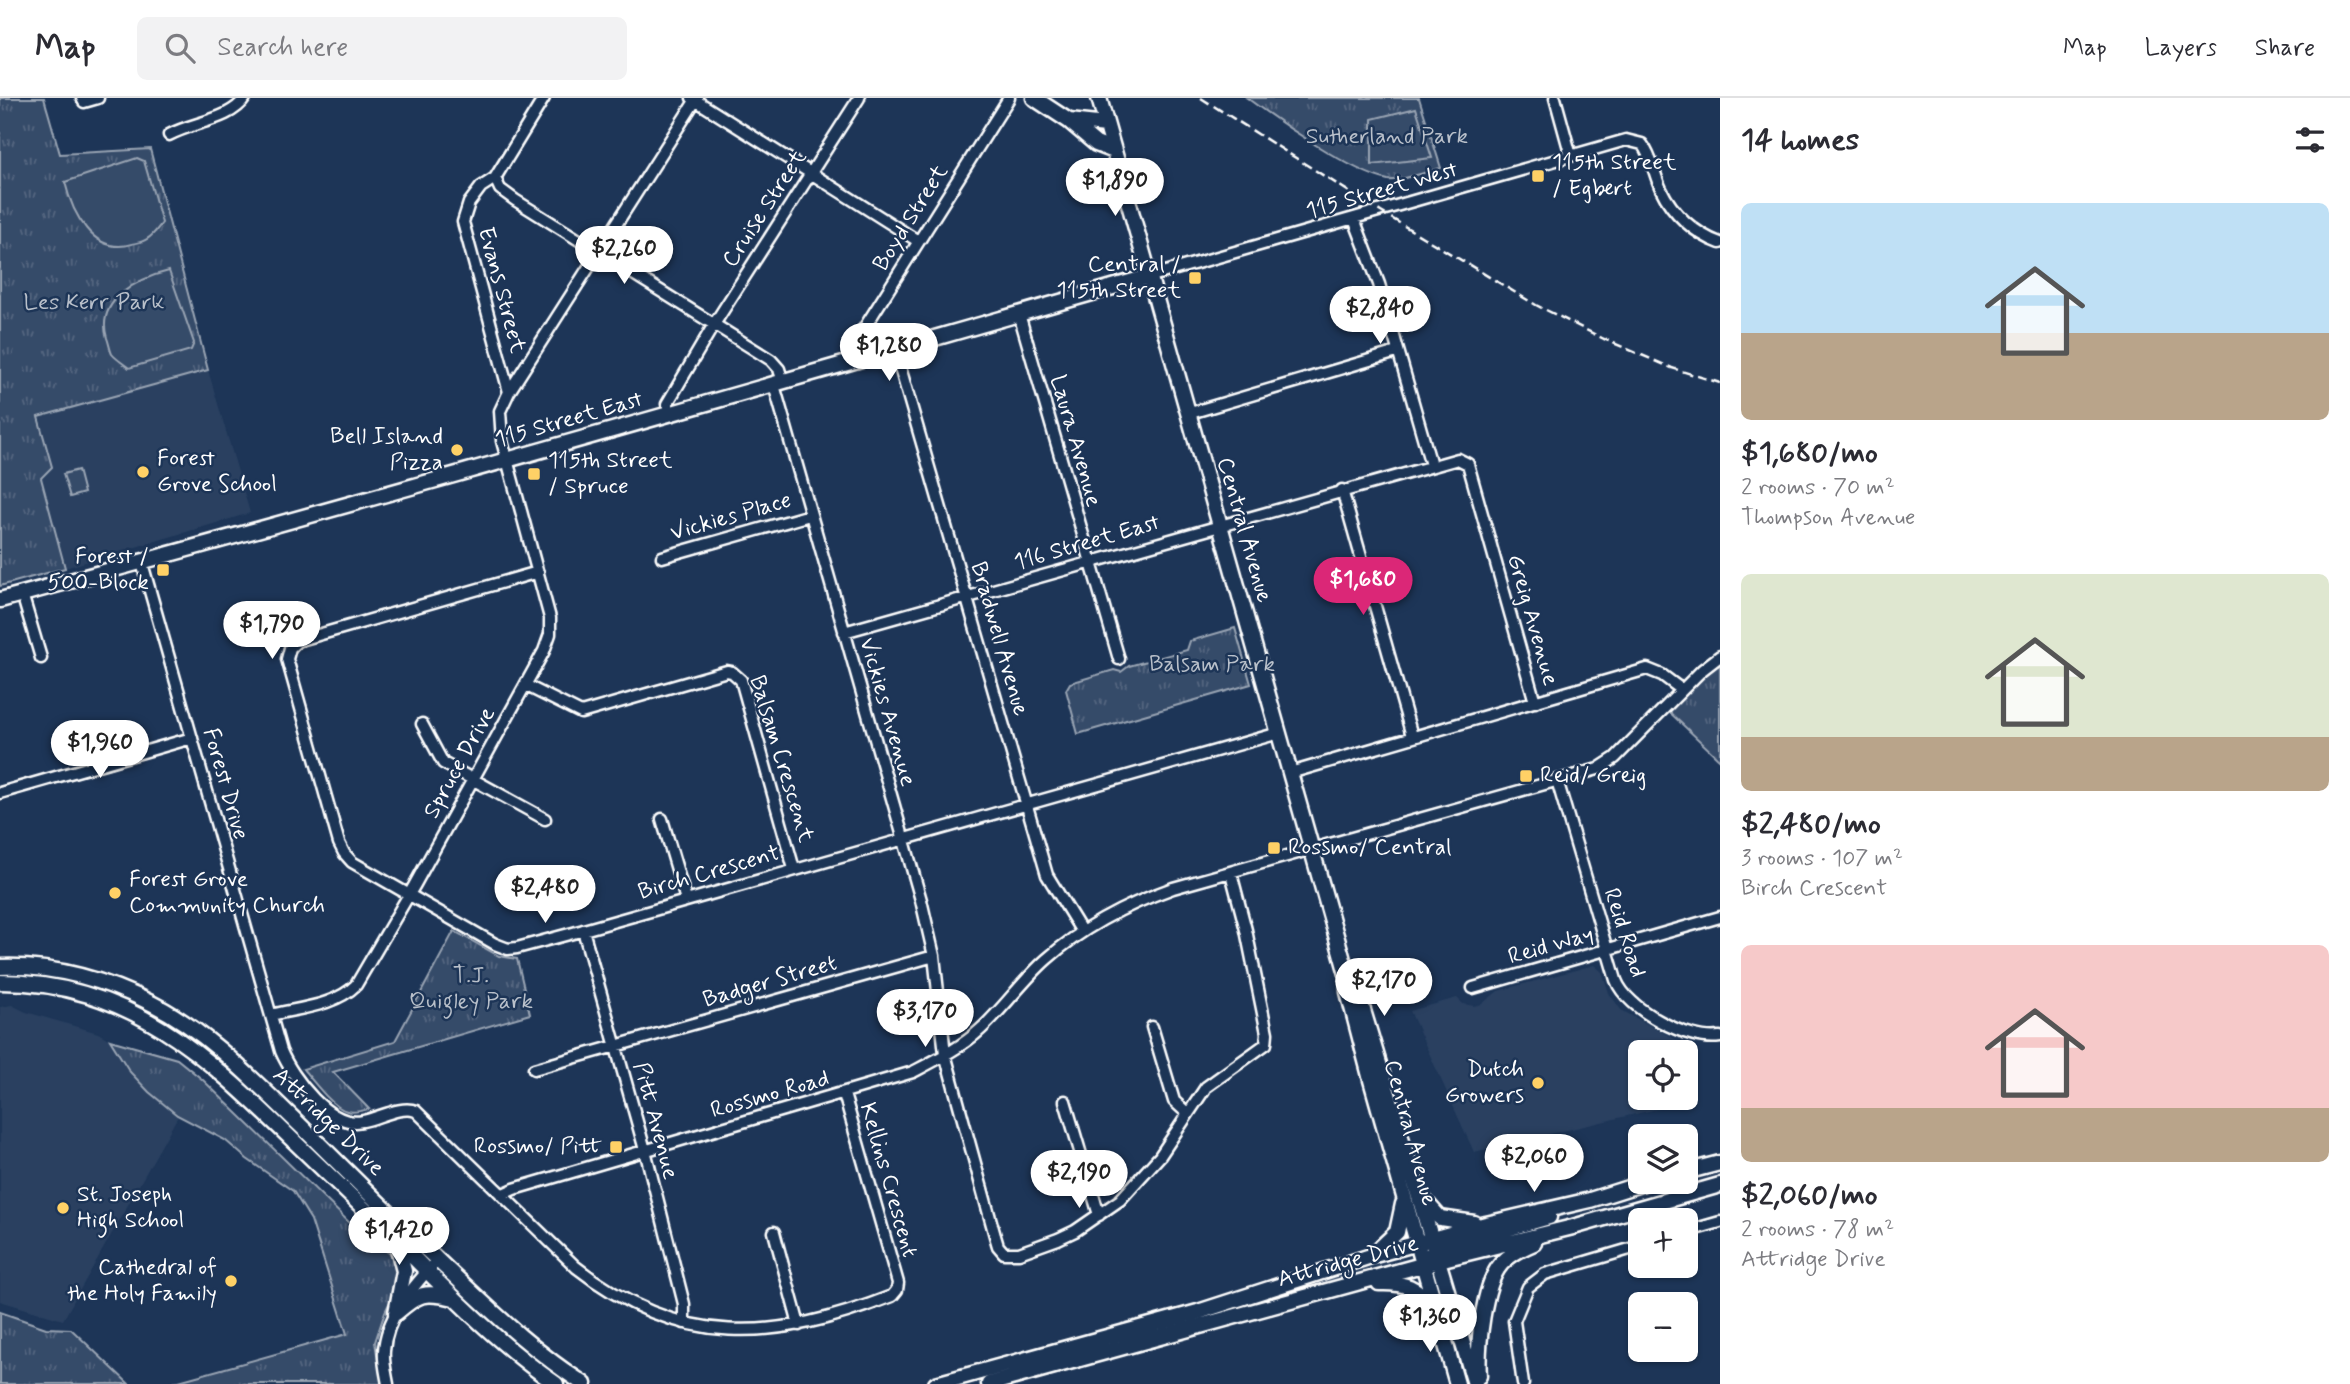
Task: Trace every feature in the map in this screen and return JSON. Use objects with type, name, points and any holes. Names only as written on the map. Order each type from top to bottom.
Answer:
[{"type":"main road","points":[[1034,98],[1069,121],[1096,144],[1114,151]]},
{"type":"main road","name":"Central Avenue","points":[[1099,98],[1348,974],[1357,991],[1476,1384]]},
{"type":"main road","points":[[1069,121],[1106,125]]},
{"type":"main road","name":"115 Street East","points":[[0,600],[671,415],[1148,277]]},
{"type":"main road","name":"Attridge Drive","points":[[0,967],[47,969],[112,985],[154,1004],[195,1030],[282,1107],[432,1266],[456,1298],[526,1364],[556,1384]]},
{"type":"main road","name":"Central Avenue","points":[[1348,974],[1348,992],[1403,1199],[1457,1384]]},
{"type":"main road","name":"Attridge Drive","points":[[0,982],[59,987],[120,1005],[179,1039],[212,1063],[395,1239],[538,1352],[584,1384]]},
{"type":"main road","points":[[1698,1169],[1720,1163]]},
{"type":"main road","name":"Attridge Drive","points":[[936,1384],[1198,1312],[1416,1244],[1435,1250],[1573,1227],[1720,1185]]},
{"type":"main road","name":"Attridge Drive","points":[[989,1384],[1423,1265],[1435,1250],[1486,1224],[1590,1200],[1628,1188]]},
{"type":"main road","points":[[1419,1195],[1440,1218],[1486,1224]]},
{"type":"main road","points":[[1371,1256],[1397,1231],[1401,1222],[1403,1199]]},
{"type":"main road","points":[[1435,1250],[1561,1214],[1590,1200]]},
{"type":"main road","points":[[1476,1384],[1481,1332],[1489,1289],[1496,1271],[1510,1255],[1573,1227]]},
{"type":"main road","points":[[395,1239],[404,1270],[396,1313]]},
{"type":"main road","points":[[1357,1283],[1406,1284],[1420,1293],[1437,1315]]},
{"type":"main road","points":[[396,1313],[422,1294],[432,1293],[456,1298]]},
{"type":"street","points":[[82,98],[84,102],[98,98]]},
{"type":"street","points":[[169,135],[183,127],[220,117],[239,107],[245,98]]},
{"type":"street","name":"Evans Street","points":[[509,392],[463,222],[469,203],[481,187],[495,178],[544,98]]},
{"type":"street","name":"Cruise Street","points":[[671,415],[667,404],[713,326],[859,98]]},
{"type":"street","name":"Boyd Street","points":[[857,361],[853,345],[1009,98]]},
{"type":"street","points":[[1555,98],[1571,156]]},
{"type":"street","points":[[509,392],[600,253],[695,99],[918,241]]},
{"type":"street","name":"115 Street West","points":[[1148,277],[1626,140],[1642,144],[1648,152],[1661,190],[1676,212],[1701,234],[1720,243]]},
{"type":"street","points":[[495,178],[500,189],[713,326],[771,360],[779,369],[778,384]]},
{"type":"street","points":[[1354,219],[1379,284],[1431,465]]},
{"type":"street","name":"Laura Avenue","points":[[1019,314],[1119,659]]},
{"type":"street","name":"Bradwell Avenue","points":[[895,350],[1047,875],[1082,932]]},
{"type":"street","points":[[1187,414],[1397,352]]},
{"type":"street","name":"Vickies Avenue","points":[[778,384],[810,514],[904,838],[934,956],[945,1054],[1001,1250],[1010,1255],[1039,1247],[1075,1231],[1120,1200],[1147,1172],[1206,1087],[1266,1044],[1267,1033],[1246,930],[1231,873]]},
{"type":"street","name":"Spruce Drive","points":[[271,1016],[331,1000],[349,992],[356,985],[409,895],[525,685],[550,634],[550,618],[502,441],[500,411],[509,392]]},
{"type":"street","name":"Greig Avenue","points":[[1290,773],[1535,702],[1468,464],[1458,459],[1342,490]]},
{"type":"street","points":[[1342,490],[1412,736]]},
{"type":"street","name":"116 Street East","points":[[844,632],[1342,490]]},
{"type":"street","name":"Vickies Place","points":[[662,557],[810,514]]},
{"type":"street","name":"Forest Drive","points":[[142,563],[271,1016]]},
{"type":"street","name":"Birch Crescent","points":[[538,572],[297,641],[287,653],[341,848],[352,862],[508,949],[1279,733]]},
{"type":"street","points":[[22,594],[41,658]]},
{"type":"street","points":[[1312,849],[1598,769],[1615,758],[1702,670],[1720,656]]},
{"type":"street","points":[[1535,702],[1647,669],[1662,675],[1682,690]]},
{"type":"street","name":"Balsam Crescent","points":[[525,685],[581,713],[727,671],[733,672],[741,680],[794,869]]},
{"type":"street","points":[[422,724],[443,763],[545,819]]},
{"type":"street","points":[[0,793],[192,738]]},
{"type":"street","name":"Reid Road","points":[[1557,780],[1618,986],[1631,1002],[1687,1034],[1701,1038],[1720,1037]]},
{"type":"street","points":[[663,819],[686,900]]},
{"type":"street","name":"Rossmo Road","points":[[503,1194],[913,1072],[981,1030],[1036,969],[1082,932],[1157,894],[1312,849]]},
{"type":"street","name":"Reid Way","points":[[1473,988],[1720,917]]},
{"type":"street","name":"Pitt Avenue","points":[[583,930],[645,1150],[684,1304],[684,1323]]},
{"type":"street","name":"Badger Street","points":[[534,1069],[934,956]]},
{"type":"street","points":[[271,1016],[281,1051],[291,1070],[331,1114],[343,1121],[359,1122],[404,1108],[416,1111],[503,1194]]},
{"type":"street","points":[[1152,1027],[1174,1101],[1187,1112]]},
{"type":"street","name":"Kellins Crescent","points":[[503,1194],[576,1267],[633,1305],[684,1323],[728,1331],[799,1325],[882,1300],[892,1296],[897,1290],[898,1283],[844,1094]]},
{"type":"street","points":[[1065,1101],[1099,1215]]},
{"type":"street","points":[[1698,1229],[1720,1222]]},
{"type":"street","points":[[774,1232],[799,1325]]},
{"type":"street","points":[[1523,1384],[1514,1321],[1528,1287],[1545,1274],[1628,1249]]},
{"type":"street","points":[[388,1384],[383,1352],[387,1331],[396,1313],[432,1266]]},
{"type":"shaded area","name":"Forest Grove School","points":[[208,370],[250,513],[65,568],[41,477],[38,417]]},
{"type":"shaded area","name":"Dutch Growers","points":[[1594,965],[1602,972],[1609,993],[1621,1010],[1677,1040],[1628,1040],[1628,1110],[1652,1110],[1474,1152],[1410,1011],[1457,998],[1463,1004],[1474,1006],[1482,1004],[1498,991]]},
{"type":"shaded area","name":"St. Joseph High School","points":[[12,1005],[26,1012],[98,1033],[110,1040],[130,1072],[178,1116],[63,1320],[0,1301],[0,1007]]},
{"type":"green space","name":"Les Kerr Park","points":[[0,98],[44,98],[60,154],[150,149],[208,370],[38,417],[52,467],[41,478],[65,568],[0,586]]},
{"type":"green space","name":"Sutherland Park","points":[[1247,98],[1419,98],[1441,168],[1393,180],[1373,175],[1316,145]]},
{"type":"green space","points":[[1416,108],[1432,158],[1372,165],[1372,119]]},
{"type":"green space","points":[[137,158],[144,161],[162,223],[142,242],[118,246],[106,244],[96,238],[79,218],[65,182]]},
{"type":"green space","points":[[169,271],[194,343],[191,350],[129,368],[111,352],[105,324],[107,312],[113,302],[133,285]]},
{"type":"green space","points":[[78,470],[84,493],[70,497],[63,474]]},
{"type":"green space","name":"Balsam Park","points":[[1235,628],[1251,684],[1078,734],[1066,690],[1070,683],[1114,670],[1121,672],[1129,666],[1187,650],[1190,641]]},
{"type":"green space","points":[[1720,656],[1720,760],[1665,708]]},
{"type":"green space","name":"T.J. Quigley Park","points":[[454,931],[499,956],[517,959],[530,1014],[333,1072],[369,1109],[352,1112],[341,1109],[303,1069],[395,1041]]},
{"type":"green space","points":[[110,1040],[177,1059],[203,1080],[360,1233],[396,1258],[397,1287],[375,1342],[382,1384],[168,1384],[347,1334],[311,1220],[293,1191],[225,1140],[177,1115],[149,1092],[130,1072]]},
{"type":"green space","points":[[0,1312],[46,1328],[71,1329],[129,1384],[0,1384]]},
{"type":"railway","points":[[1201,98],[1381,212],[1536,305],[1604,339],[1672,368],[1720,383]]},
{"type":"place","name":"115th Street / Egbert","points":[[1538,176]]},
{"type":"place","name":"Central / 115th Street","points":[[1195,278]]},
{"type":"place","name":"Bell Island Pizza","points":[[457,450]]},
{"type":"place","name":"Forest Grove School","points":[[143,472]]},
{"type":"place","name":"115th Street / Spruce","points":[[534,474]]},
{"type":"place","name":"Forest / 500-Block","points":[[163,570]]},
{"type":"place","name":"Reid/ Greig","points":[[1526,776]]},
{"type":"place","name":"Rossmo/ Central","points":[[1274,848]]},
{"type":"place","name":"Forest Grove Community Church","points":[[115,893]]},
{"type":"place","name":"Dutch Growers","points":[[1538,1083]]},
{"type":"place","name":"Rossmo/ Pitt","points":[[616,1147]]},
{"type":"place","name":"St. Joseph High School","points":[[63,1208]]},
{"type":"place","name":"Cathedral of the Holy Family","points":[[231,1281]]}]
